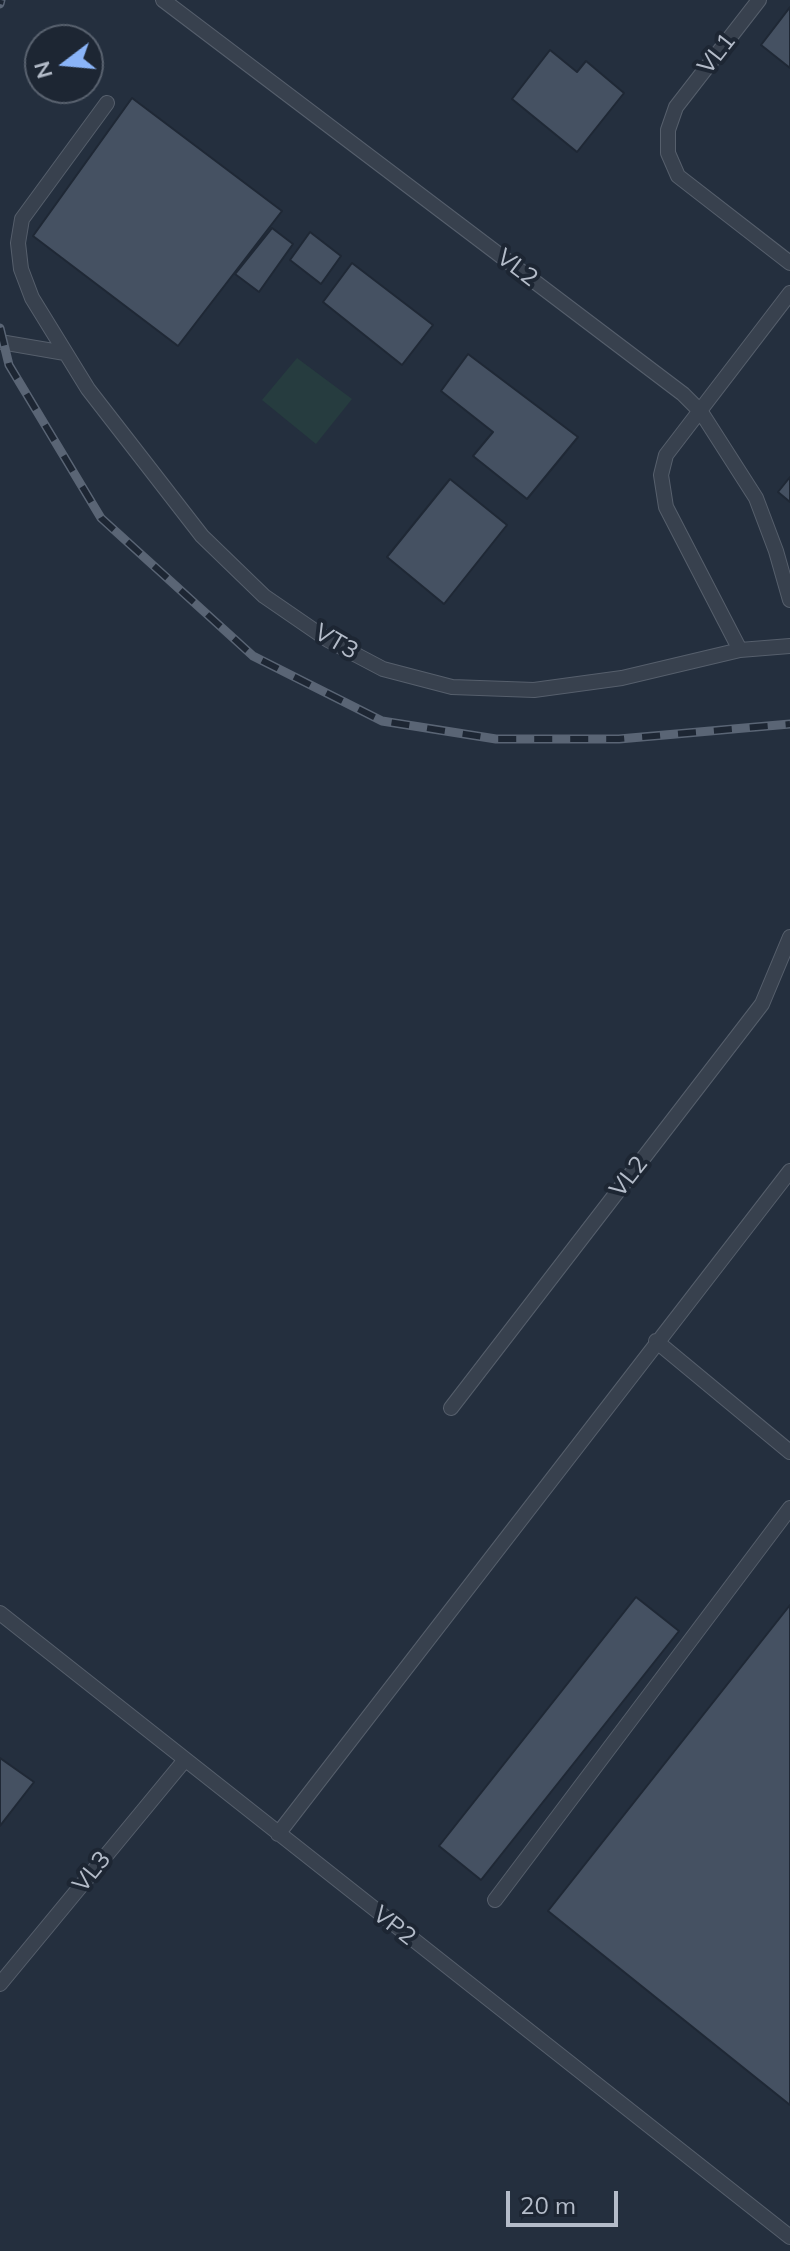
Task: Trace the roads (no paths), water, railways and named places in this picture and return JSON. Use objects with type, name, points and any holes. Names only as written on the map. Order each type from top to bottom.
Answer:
[{"type":"lane","name":"VL2","points":[[163,0],[670,384],[701,412],[756,498],[790,600]]},
{"type":"lane","name":"VL1","points":[[759,0],[676,107],[668,130],[668,153],[678,176],[790,263]]},
{"type":"lane","name":"VT3","points":[[107,103],[22,219],[18,243],[21,269],[32,298],[88,389],[202,536],[264,596],[328,640],[383,669],[452,687],[534,690],[622,678],[740,650],[790,646]]},
{"type":"lane","points":[[740,650],[666,507],[661,475],[666,455],[790,293]]},
{"type":"lane","points":[[0,342],[65,353]]},
{"type":"lane","name":"VL2","points":[[451,1408],[762,1004],[790,937]]},
{"type":"lane","points":[[278,1834],[790,1171]]},
{"type":"lane","points":[[656,1341],[790,1452]]},
{"type":"lane","points":[[495,1900],[790,1508]]},
{"type":"lane","name":"VP2","points":[[0,1613],[790,2237]]},
{"type":"lane","name":"VL3","points":[[0,1984],[184,1761]]},
{"type":"railway","points":[[0,4],[1,0]]},
{"type":"railway","points":[[0,328],[9,365],[101,518],[253,656],[382,721],[496,739],[619,739],[790,724]]}]
